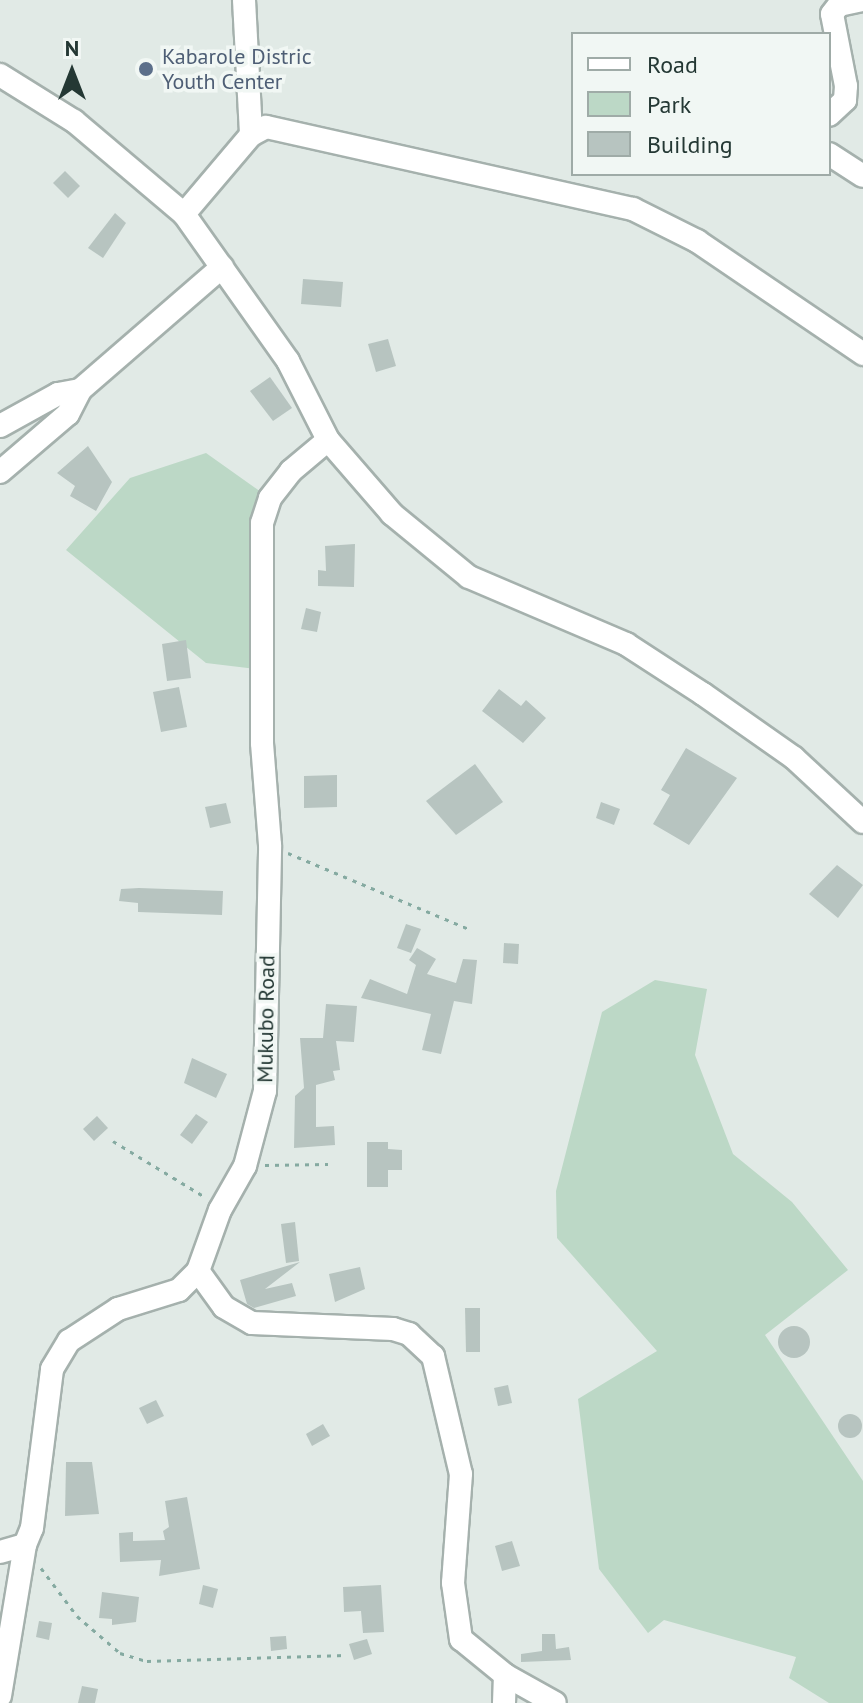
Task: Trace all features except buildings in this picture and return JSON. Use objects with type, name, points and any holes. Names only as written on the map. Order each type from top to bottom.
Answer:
[{"type":"street","points":[[244,0],[251,135]]},
{"type":"street","points":[[831,113],[845,100],[846,86],[832,14],[839,5],[863,0]]},
{"type":"street","points":[[0,75],[74,121],[184,214],[288,361],[328,440],[392,514],[469,577],[626,644],[794,758],[863,822]]},
{"type":"street","points":[[184,214],[251,135],[266,127],[412,162],[609,200],[697,241],[863,354]]},
{"type":"street","points":[[831,155],[863,176]]},
{"type":"street","points":[[0,472],[68,414],[80,390],[222,267]]},
{"type":"street","points":[[0,426],[58,394],[80,390]]},
{"type":"street","name":"Mukubo Road","points":[[198,1271],[220,1210],[245,1166],[265,1091],[270,845],[262,743],[262,523],[270,498],[291,471],[328,440]]},
{"type":"street","points":[[0,1696],[25,1545],[32,1528],[52,1369],[69,1341],[118,1309],[179,1290],[198,1271],[224,1307],[252,1323],[393,1329],[409,1334],[433,1356],[461,1474],[453,1535],[455,1613],[461,1639],[505,1675],[555,1703]]},
{"type":"street","points":[[0,1552],[25,1545]]},
{"type":"street","points":[[504,1703],[505,1675]]},
{"type":"path","points":[[270,845],[469,929]]},
{"type":"path","points":[[113,1141],[132,1158],[176,1176],[220,1210]]},
{"type":"path","points":[[245,1166],[328,1164]]},
{"type":"path","points":[[25,1545],[77,1616],[120,1653],[147,1661],[346,1655]]},
{"type":"green space","points":[[206,453],[261,492],[256,524],[256,669],[206,663],[66,550],[130,478]]},
{"type":"green space","points":[[655,980],[707,989],[695,1055],[733,1154],[792,1202],[848,1270],[765,1335],[863,1481],[863,1703],[829,1703],[789,1678],[796,1657],[664,1620],[648,1633],[599,1569],[578,1399],[657,1351],[557,1238],[556,1191],[602,1012]]},
{"type":"place","name":"Kabarole Distric Youth Center","points":[[146,69]]}]
